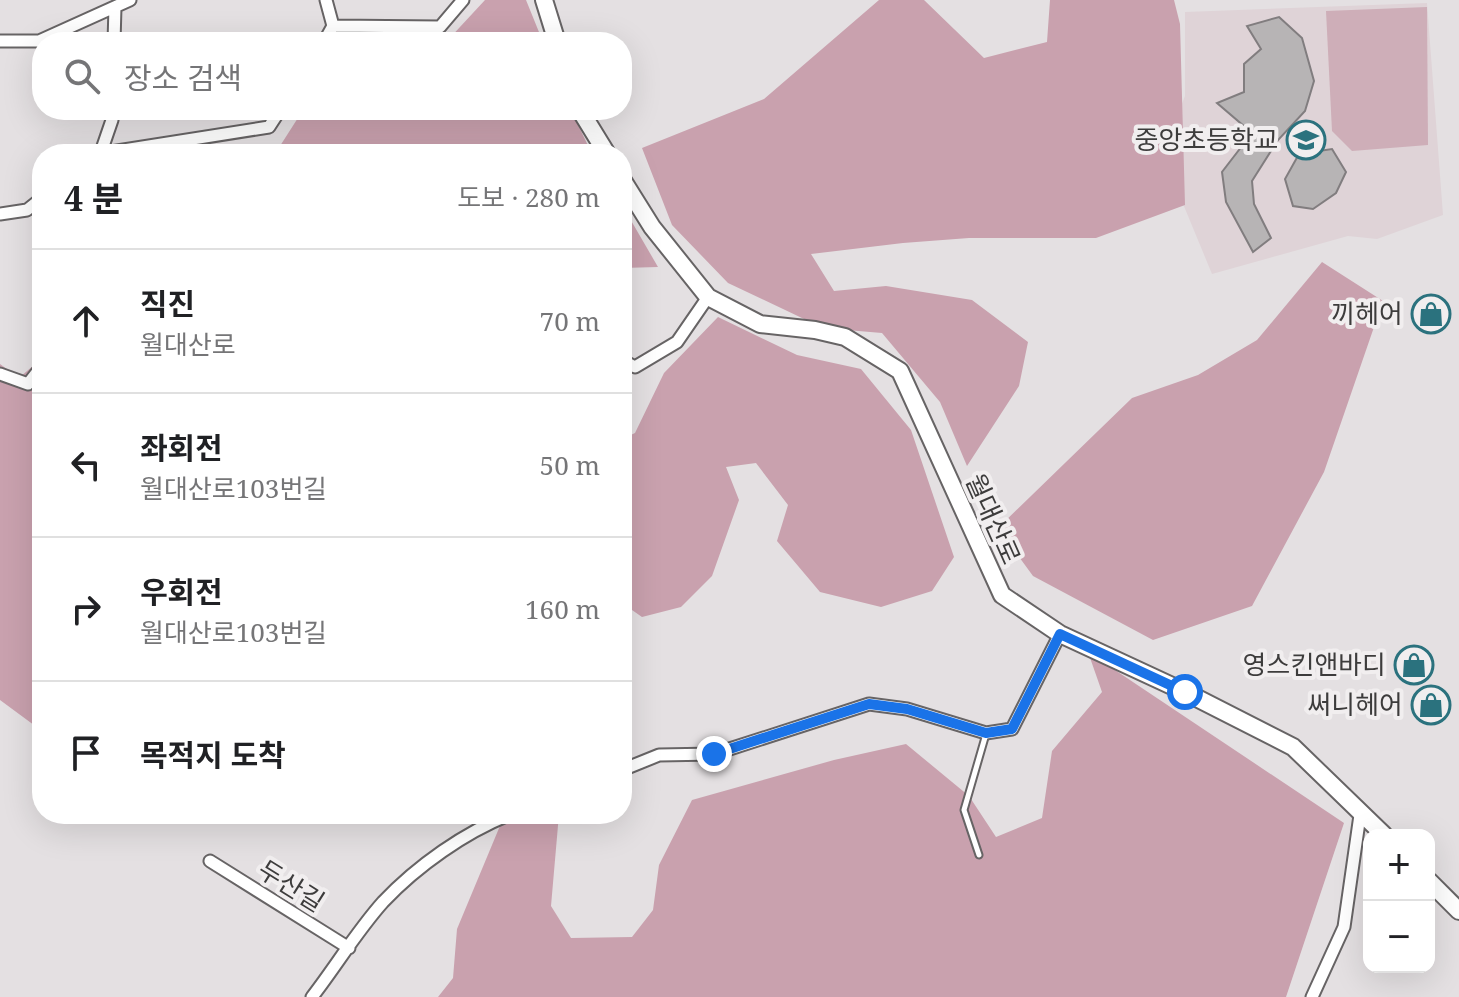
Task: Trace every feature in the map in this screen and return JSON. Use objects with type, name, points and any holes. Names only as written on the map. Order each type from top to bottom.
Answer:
[{"type":"street","points":[[59,32],[130,0]]},
{"type":"street","points":[[326,0],[333,26],[330,32]]},
{"type":"street","points":[[333,26],[440,27],[463,0]]},
{"type":"street","points":[[544,0],[554,32]]},
{"type":"street","points":[[114,32],[115,7]]},
{"type":"street","points":[[0,41],[32,41]]},
{"type":"street","points":[[103,144],[112,120]]},
{"type":"street","points":[[184,144],[269,127],[274,120]]},
{"type":"street","points":[[586,120],[601,144]]},
{"type":"street","name":"월대산로","points":[[632,195],[652,227],[708,297],[760,324],[845,337],[900,371],[1002,595],[1060,634],[1293,747],[1377,829]]},
{"type":"street","points":[[0,214],[27,210],[32,206]]},
{"type":"street","points":[[632,365],[635,367],[677,342],[708,297]]},
{"type":"street","points":[[0,374],[28,384],[32,379]]},
{"type":"street","points":[[632,766],[659,755],[714,754],[869,704],[907,709],[986,733],[1012,729],[1060,634]]},
{"type":"street","points":[[1312,997],[1344,927],[1360,815]]},
{"type":"street","points":[[312,997],[383,902],[433,858],[489,824]]},
{"type":"street","name":"두산길","points":[[210,861],[349,948]]},
{"type":"street","points":[[1435,887],[1459,911]]},
{"type":"lane","points":[[979,855],[964,810],[986,733]]},
{"type":"shaded area","points":[[485,0],[526,0],[539,32],[455,32]]},
{"type":"shaded area","points":[[879,0],[924,0],[984,58],[1047,42],[1050,0],[1174,0],[1180,24],[1185,205],[1096,238],[969,238],[811,254],[834,291],[886,286],[972,300],[1028,342],[1019,386],[967,466],[940,402],[882,333],[823,328],[728,283],[672,225],[642,148],[764,99]]},
{"type":"shaded area","name":"중앙초등학교","points":[[1427,3],[1443,215],[1377,239],[1348,236],[1212,274],[1174,182],[1176,119],[1185,96],[1185,12]]},
{"type":"shaded area","points":[[1427,7],[1428,145],[1352,151],[1332,131],[1326,11]]},
{"type":"shaded area","points":[[297,120],[576,120],[587,144],[281,144]]},
{"type":"shaded area","points":[[632,222],[658,267],[632,268]]},
{"type":"shaded area","points":[[1322,262],[1383,301],[1324,472],[1252,606],[1153,640],[1033,576],[998,528],[1132,398],[1198,375],[1257,340]]},
{"type":"shaded area","points":[[718,317],[797,355],[861,369],[911,430],[954,557],[932,591],[881,607],[820,592],[777,541],[788,505],[756,463],[726,467],[739,500],[712,576],[681,607],[642,617],[632,610],[632,434],[664,373]]},
{"type":"shaded area","points":[[0,364],[19,378],[32,367],[32,724],[0,700]]},
{"type":"shaded area","points":[[1088,652],[1344,823],[1286,997],[438,997],[453,978],[457,929],[501,824],[558,824],[551,906],[571,938],[632,937],[653,910],[659,865],[692,800],[834,760],[906,744],[969,796],[996,837],[1042,818],[1052,751],[1102,692]]},
{"type":"building","points":[[1279,17],[1302,38],[1314,81],[1305,111],[1278,140],[1252,181],[1254,204],[1271,238],[1253,252],[1226,202],[1222,172],[1252,133],[1217,103],[1244,92],[1244,64],[1261,49],[1247,26]]},
{"type":"building","points":[[1332,149],[1346,172],[1336,193],[1313,209],[1293,206],[1285,179],[1299,154]]},
{"type":"place","name":"중앙초등학교","points":[[1306,140]]},
{"type":"place","name":"끼헤어","points":[[1431,314]]},
{"type":"place","name":"영스킨앤바디","points":[[1414,665]]},
{"type":"place","name":"써니헤어","points":[[1431,705]]},
{"type":"route","points":[[714,754],[869,704],[907,709],[986,733],[1012,729],[1060,634],[1185,692]]}]
